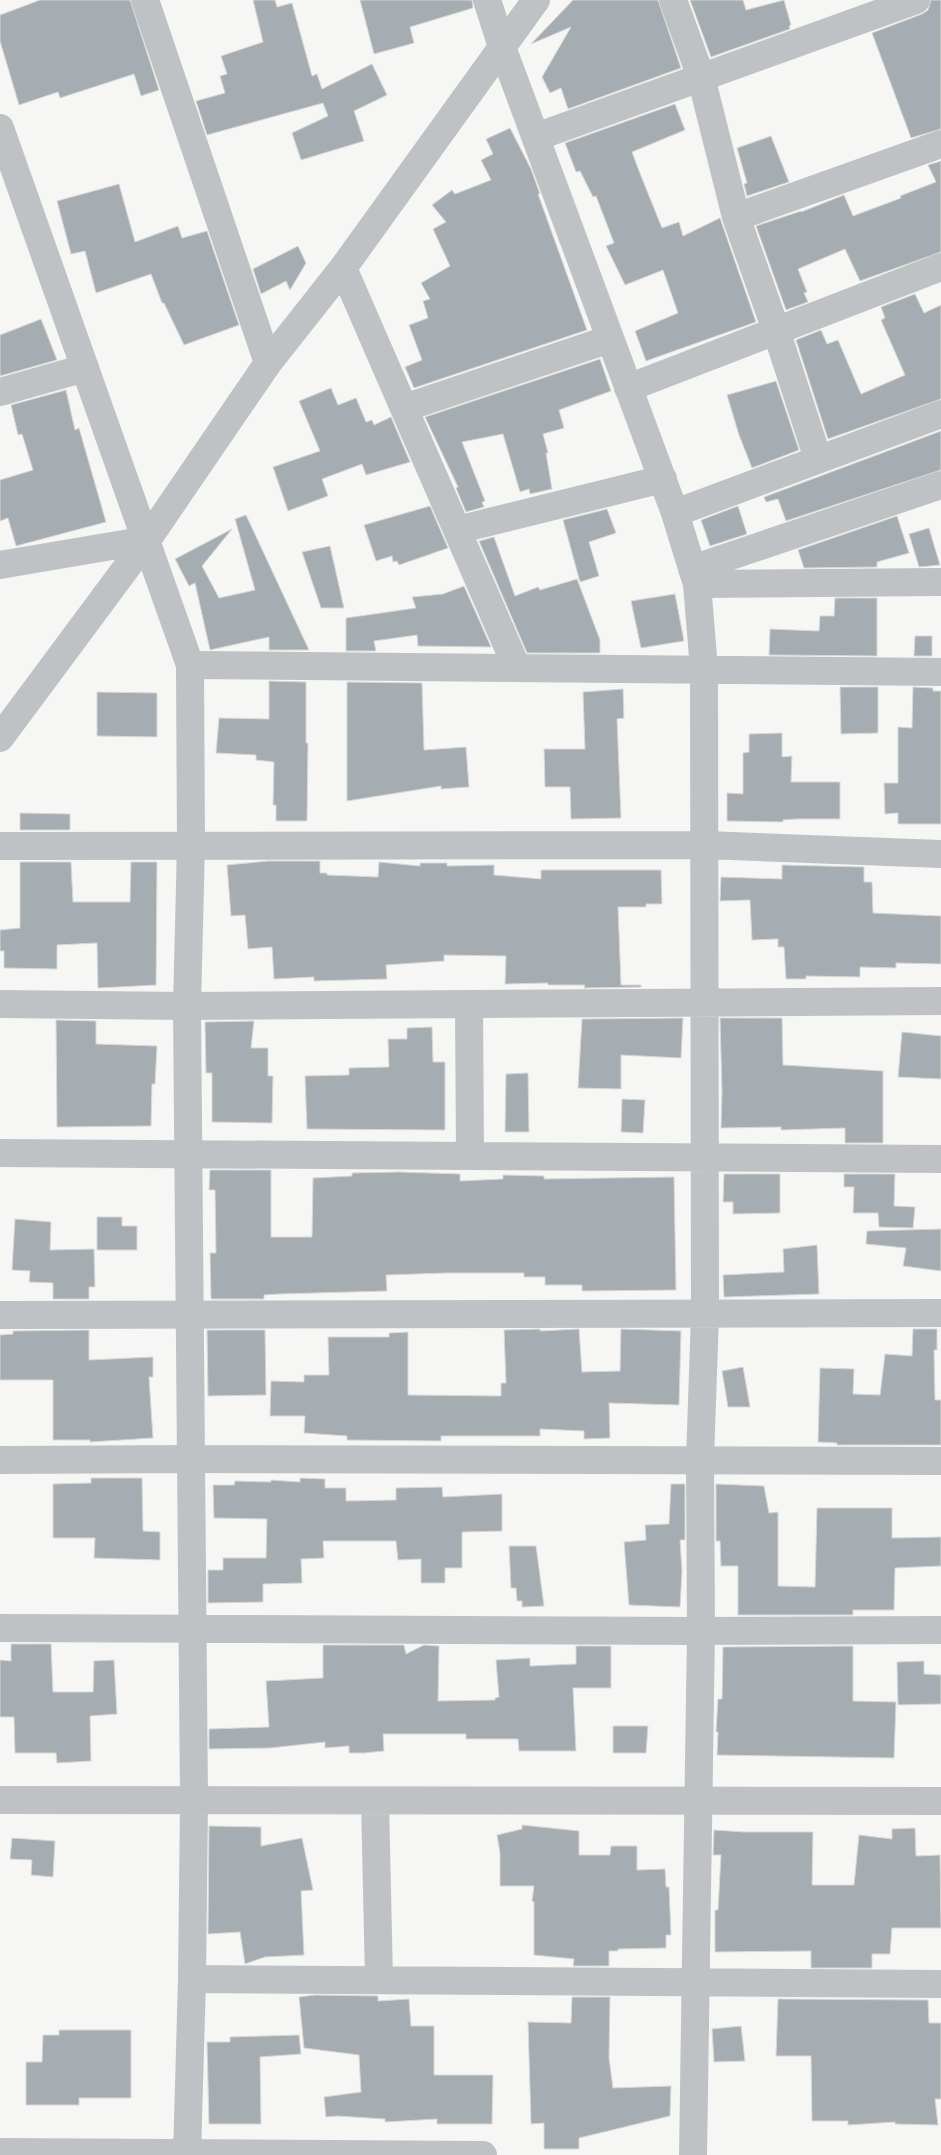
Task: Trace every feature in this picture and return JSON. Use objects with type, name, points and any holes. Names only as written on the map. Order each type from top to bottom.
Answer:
[{"type":"street","points":[[145,0],[268,363]]},
{"type":"street","points":[[488,0],[502,47],[675,513],[694,577],[704,669],[705,1314],[700,1460],[701,1631],[694,2155]]},
{"type":"street","points":[[0,738],[9,716],[146,540],[268,363],[343,268],[536,0]]},
{"type":"street","points":[[673,0],[701,77],[736,217],[776,330],[818,460]]},
{"type":"street","points":[[536,137],[916,0]]},
{"type":"street","points":[[0,128],[190,664],[191,844],[187,1006],[194,1801],[192,1979],[187,2154]]},
{"type":"street","points":[[736,217],[941,144]]},
{"type":"street","points":[[628,388],[941,267]]},
{"type":"street","points":[[343,268],[517,668]]},
{"type":"street","points":[[404,408],[610,339]]},
{"type":"street","points":[[0,392],[85,368]]},
{"type":"street","points":[[675,513],[941,414]]},
{"type":"street","points":[[457,530],[663,479]]},
{"type":"street","points":[[694,577],[941,485]]},
{"type":"street","points":[[0,565],[146,540]]},
{"type":"street","points":[[694,577],[941,582]]},
{"type":"street","points":[[190,664],[941,672]]},
{"type":"street","points":[[0,846],[191,844],[705,845],[941,854]]},
{"type":"street","points":[[0,1004],[187,1006],[941,1001]]},
{"type":"street","points":[[469,1004],[470,1156]]},
{"type":"street","points":[[0,1153],[941,1159]]},
{"type":"street","points":[[0,1316],[941,1313]]},
{"type":"street","points":[[0,1460],[941,1461]]},
{"type":"street","points":[[0,1628],[701,1631],[941,1630]]},
{"type":"street","points":[[0,1800],[941,1801]]},
{"type":"street","points":[[375,1801],[379,1980]]},
{"type":"street","points":[[192,1979],[941,1984]]},
{"type":"street","points":[[0,2152],[483,2155]]},
{"type":"building","points":[[40,0],[130,0],[159,90],[141,96],[134,74],[60,98],[58,92],[19,105],[0,41],[0,15]]},
{"type":"building","points":[[253,0],[275,0],[277,7],[292,3],[312,76],[317,74],[322,89],[372,64],[387,95],[354,111],[364,141],[301,160],[292,133],[328,116],[323,103],[207,135],[196,101],[225,93],[220,76],[227,74],[221,56],[263,42]]},
{"type":"building","points":[[360,0],[472,0],[473,8],[410,27],[414,43],[374,54]]},
{"type":"building","points":[[573,0],[658,0],[681,68],[568,109],[561,88],[550,93],[542,77],[571,27],[531,44]]},
{"type":"building","points":[[690,0],[743,0],[746,10],[784,0],[791,25],[789,26],[790,29],[711,57]]},
{"type":"building","points":[[931,0],[941,0],[941,129],[911,138],[872,33],[922,14],[928,10]]},
{"type":"building","points":[[675,104],[685,130],[632,152],[662,228],[679,222],[683,236],[720,218],[756,322],[646,361],[635,331],[678,313],[663,270],[625,285],[606,246],[614,243],[596,196],[593,197],[580,171],[576,172],[565,143]]},
{"type":"building","points":[[510,128],[531,169],[540,194],[538,194],[587,330],[414,388],[405,367],[422,360],[409,325],[428,318],[423,301],[430,299],[421,283],[450,266],[433,229],[446,222],[432,205],[452,190],[455,194],[491,180],[481,160],[493,154],[486,139]]},
{"type":"building","points":[[771,136],[789,182],[747,196],[744,184],[747,183],[737,148]]},
{"type":"building","points":[[941,161],[941,252],[860,281],[845,249],[798,269],[807,292],[804,293],[808,302],[786,310],[756,226],[801,212],[844,195],[853,216],[901,198],[900,196],[936,182],[928,165]]},
{"type":"building","points":[[119,184],[135,242],[178,226],[182,238],[207,231],[239,325],[184,345],[164,303],[162,303],[151,274],[96,293],[85,251],[71,254],[57,201]]},
{"type":"building","points":[[298,246],[306,263],[290,290],[286,281],[261,294],[253,269]]},
{"type":"building","points":[[915,294],[924,313],[941,305],[941,399],[828,439],[796,340],[821,330],[827,344],[838,340],[861,394],[905,375],[881,320],[885,318],[881,307]]},
{"type":"building","points":[[41,319],[57,360],[0,376],[0,335]]},
{"type":"building","points":[[600,359],[611,391],[559,410],[564,428],[543,434],[548,453],[546,453],[552,489],[530,494],[529,489],[520,492],[503,434],[462,442],[485,501],[482,502],[484,507],[466,512],[456,488],[458,487],[425,417]]},
{"type":"building","points":[[776,381],[799,450],[752,468],[739,435],[727,395]]},
{"type":"building","points":[[331,388],[338,405],[356,398],[366,422],[372,420],[374,425],[391,417],[410,462],[366,475],[362,464],[322,479],[328,496],[288,511],[273,467],[320,451],[299,401]]},
{"type":"building","points":[[66,390],[75,430],[79,428],[106,522],[16,546],[8,518],[0,521],[0,480],[33,470],[22,434],[18,435],[11,405]]},
{"type":"building","points":[[941,431],[941,470],[786,521],[778,499],[766,502],[764,497]]},
{"type":"building","points":[[430,506],[448,548],[399,565],[397,561],[393,562],[392,556],[376,561],[364,525]]},
{"type":"building","points":[[738,506],[747,534],[710,546],[701,520]]},
{"type":"building","points":[[607,509],[616,533],[589,542],[599,576],[580,582],[563,520]]},
{"type":"building","points":[[246,515],[309,650],[269,650],[269,637],[210,650],[195,583],[189,586],[175,559],[232,529],[202,566],[219,598],[255,590],[235,519]]},
{"type":"building","points":[[897,516],[909,553],[877,562],[877,567],[804,568],[798,550]]},
{"type":"building","points":[[929,528],[940,565],[919,567],[909,534]]},
{"type":"building","points":[[494,537],[515,596],[538,587],[540,590],[577,579],[600,640],[600,653],[527,653],[479,541]]},
{"type":"building","points":[[330,546],[344,608],[321,608],[302,552]]},
{"type":"building","points":[[464,586],[491,647],[418,646],[417,635],[374,641],[376,651],[346,651],[346,618],[416,608],[412,597],[443,594]]},
{"type":"building","points":[[675,594],[684,641],[641,648],[631,601]]},
{"type":"building","points":[[835,598],[877,598],[877,656],[769,655],[770,629],[819,631],[820,616],[834,616]]},
{"type":"building","points":[[915,636],[932,636],[932,656],[914,656]]},
{"type":"building","points":[[269,681],[306,682],[306,743],[308,743],[307,821],[276,821],[276,805],[273,805],[274,762],[256,760],[256,755],[216,753],[219,718],[269,719]]},
{"type":"building","points":[[347,682],[422,683],[424,750],[466,747],[469,787],[441,789],[441,786],[347,801]]},
{"type":"building","points":[[840,687],[878,687],[878,733],[841,734]]},
{"type":"building","points":[[913,687],[933,688],[933,691],[941,691],[941,824],[898,824],[898,813],[885,814],[884,783],[898,783],[898,727],[912,728]]},
{"type":"building","points":[[623,689],[624,718],[617,719],[621,818],[571,819],[570,787],[545,787],[544,749],[585,749],[583,692]]},
{"type":"building","points":[[97,692],[157,693],[157,737],[97,736]]},
{"type":"building","points":[[782,733],[782,757],[792,756],[791,782],[840,782],[840,819],[796,819],[783,820],[783,822],[727,821],[727,793],[743,794],[743,753],[749,752],[749,734]]},
{"type":"building","points":[[20,813],[70,814],[70,830],[20,830]]},
{"type":"building","points":[[268,861],[320,861],[320,873],[327,873],[327,875],[378,877],[379,862],[420,866],[420,863],[447,863],[447,866],[494,865],[494,875],[541,879],[541,870],[661,870],[662,904],[646,904],[646,907],[618,907],[621,985],[641,985],[641,987],[584,988],[585,985],[548,985],[548,983],[505,984],[506,956],[444,955],[444,961],[386,965],[387,979],[314,981],[314,977],[274,979],[272,947],[248,949],[245,915],[231,916],[227,865]]},
{"type":"building","points":[[20,862],[71,862],[73,902],[130,902],[131,862],[157,862],[156,985],[98,988],[97,943],[57,945],[57,969],[4,968],[4,951],[0,951],[0,930],[20,928]]},
{"type":"building","points":[[782,865],[864,867],[864,882],[872,882],[873,913],[941,916],[941,964],[896,963],[896,968],[860,967],[860,977],[806,976],[806,979],[786,979],[784,947],[778,947],[778,939],[752,940],[750,900],[720,901],[721,877],[782,879]]},
{"type":"building","points":[[683,1018],[681,1058],[621,1055],[621,1089],[578,1088],[582,1019]]},
{"type":"building","points":[[720,1018],[782,1018],[783,1065],[883,1071],[883,1143],[845,1143],[845,1128],[781,1130],[781,1127],[721,1128]]},
{"type":"building","points":[[56,1020],[96,1021],[96,1044],[157,1046],[155,1084],[152,1084],[151,1126],[57,1127]]},
{"type":"building","points":[[254,1021],[251,1048],[268,1048],[268,1076],[273,1076],[272,1123],[212,1122],[212,1073],[206,1073],[205,1022]]},
{"type":"building","points":[[432,1027],[433,1062],[445,1062],[445,1130],[307,1129],[305,1076],[349,1075],[349,1068],[389,1067],[388,1039],[407,1039],[407,1028]]},
{"type":"building","points":[[902,1032],[941,1036],[941,1079],[898,1077]]},
{"type":"building","points":[[528,1073],[529,1132],[505,1132],[506,1074]]},
{"type":"building","points":[[622,1099],[645,1100],[643,1133],[621,1132]]},
{"type":"building","points":[[210,1170],[271,1170],[271,1237],[312,1237],[313,1178],[352,1176],[352,1173],[399,1172],[460,1174],[460,1181],[503,1179],[503,1175],[544,1176],[544,1179],[674,1177],[676,1290],[582,1291],[582,1285],[545,1285],[545,1277],[524,1277],[524,1273],[445,1273],[386,1275],[387,1291],[279,1294],[264,1295],[264,1299],[211,1299],[210,1253],[216,1253],[215,1190],[209,1190]]},
{"type":"building","points":[[724,1174],[780,1174],[780,1213],[733,1214],[733,1202],[723,1202]]},
{"type":"building","points":[[844,1174],[895,1174],[894,1206],[915,1207],[913,1228],[879,1227],[878,1213],[853,1213],[854,1187],[844,1187]]},
{"type":"building","points":[[97,1217],[122,1217],[122,1226],[137,1226],[137,1250],[97,1250]]},
{"type":"building","points":[[15,1219],[51,1222],[50,1250],[94,1249],[95,1287],[89,1287],[89,1299],[53,1299],[53,1283],[29,1282],[30,1271],[12,1270]]},
{"type":"building","points":[[941,1229],[941,1271],[903,1266],[906,1248],[866,1244],[867,1231]]},
{"type":"building","points":[[817,1245],[819,1294],[724,1297],[723,1275],[784,1272],[783,1249]]},
{"type":"building","points":[[540,1329],[540,1331],[579,1329],[582,1372],[620,1371],[621,1329],[681,1331],[679,1405],[609,1403],[610,1438],[584,1439],[584,1431],[540,1429],[540,1436],[441,1436],[441,1441],[347,1440],[347,1436],[304,1433],[305,1416],[270,1416],[271,1381],[304,1382],[304,1375],[329,1375],[328,1337],[389,1337],[389,1333],[408,1332],[408,1395],[501,1396],[501,1383],[506,1383],[504,1330]]},
{"type":"building","points":[[913,1329],[937,1329],[937,1350],[934,1350],[935,1400],[941,1400],[941,1445],[837,1445],[837,1443],[818,1442],[820,1368],[854,1369],[853,1394],[880,1395],[885,1354],[912,1356]]},
{"type":"building","points":[[89,1330],[89,1360],[153,1357],[153,1377],[149,1377],[153,1438],[90,1442],[90,1440],[53,1440],[53,1380],[0,1380],[0,1335],[13,1334],[13,1331]]},
{"type":"building","points":[[207,1330],[265,1330],[266,1395],[208,1396]]},
{"type":"building","points":[[743,1367],[750,1407],[728,1407],[722,1371]]},
{"type":"building","points":[[91,1478],[142,1478],[143,1531],[160,1532],[160,1560],[94,1558],[95,1538],[53,1538],[53,1484],[91,1483]]},
{"type":"building","points":[[300,1478],[325,1479],[325,1488],[346,1488],[346,1501],[396,1500],[396,1488],[442,1487],[443,1497],[502,1494],[502,1531],[462,1532],[462,1568],[445,1568],[445,1583],[421,1583],[421,1559],[398,1560],[396,1541],[323,1541],[324,1558],[301,1559],[302,1583],[263,1584],[263,1602],[208,1603],[208,1570],[223,1570],[223,1558],[266,1558],[267,1519],[214,1518],[213,1485],[234,1485],[235,1481],[271,1482],[271,1480],[300,1482]]},
{"type":"building","points":[[671,1484],[685,1484],[685,1540],[680,1540],[682,1571],[680,1607],[629,1605],[624,1542],[646,1540],[645,1525],[669,1524]]},
{"type":"building","points":[[716,1484],[764,1486],[769,1513],[778,1512],[778,1586],[815,1587],[817,1508],[892,1508],[892,1538],[941,1537],[941,1566],[895,1568],[894,1610],[853,1610],[853,1615],[738,1615],[738,1566],[721,1566],[720,1541],[716,1541]]},
{"type":"building","points":[[509,1546],[536,1546],[544,1606],[522,1607],[522,1601],[517,1601],[516,1588],[511,1588]]},
{"type":"building","points":[[11,1644],[51,1644],[53,1692],[93,1692],[94,1661],[114,1660],[117,1714],[90,1716],[91,1761],[57,1763],[56,1753],[15,1753],[14,1717],[0,1717],[0,1660],[11,1661]]},
{"type":"building","points":[[323,1645],[404,1645],[406,1654],[424,1645],[439,1646],[438,1701],[495,1700],[495,1698],[499,1697],[496,1660],[530,1658],[530,1666],[576,1664],[576,1646],[611,1646],[611,1688],[573,1688],[576,1751],[519,1751],[518,1739],[466,1739],[466,1734],[383,1734],[384,1751],[364,1753],[349,1753],[349,1746],[325,1748],[325,1742],[270,1748],[209,1749],[209,1729],[269,1727],[266,1681],[323,1678]]},
{"type":"building","points":[[853,1646],[853,1701],[896,1702],[894,1758],[717,1755],[718,1732],[716,1732],[718,1699],[722,1699],[723,1647]]},
{"type":"building","points":[[924,1661],[924,1674],[941,1675],[941,1704],[898,1705],[897,1662]]},
{"type":"building","points":[[613,1726],[648,1726],[646,1753],[613,1753]]},
{"type":"building","points":[[522,1825],[579,1831],[579,1855],[610,1855],[611,1846],[637,1846],[637,1870],[665,1869],[666,1887],[669,1887],[671,1935],[666,1935],[666,1948],[618,1949],[618,1951],[609,1951],[609,1966],[573,1966],[574,1959],[534,1955],[534,1902],[532,1901],[534,1886],[500,1886],[500,1853],[497,1835],[522,1829]]},
{"type":"building","points":[[209,1826],[261,1827],[261,1846],[302,1838],[313,1890],[301,1891],[304,1955],[265,1957],[245,1964],[240,1932],[208,1934]]},
{"type":"building","points":[[915,1828],[916,1856],[940,1855],[941,1928],[892,1928],[890,1954],[872,1954],[872,1968],[811,1968],[811,1951],[715,1952],[715,1910],[718,1910],[721,1855],[713,1855],[714,1830],[813,1832],[812,1885],[854,1885],[859,1835],[892,1839],[892,1829]]},
{"type":"building","points":[[12,1838],[55,1841],[53,1877],[31,1875],[32,1860],[10,1859]]},
{"type":"building","points":[[315,1995],[378,1996],[378,2001],[409,1999],[411,2026],[434,2026],[434,2075],[493,2075],[492,2124],[437,2124],[437,2119],[385,2122],[385,2119],[326,2117],[324,2097],[361,2092],[359,2055],[304,2048],[299,1997]]},
{"type":"building","points":[[572,1997],[610,1997],[609,2058],[613,2088],[671,2086],[670,2116],[579,2138],[579,2149],[544,2149],[544,2123],[531,2124],[528,2022],[571,2023]]},
{"type":"building","points":[[778,1999],[928,2000],[929,2023],[941,2023],[941,2099],[935,2099],[938,2125],[895,2124],[895,2122],[848,2125],[848,2121],[812,2121],[811,2056],[776,2056]]},
{"type":"building","points":[[741,2026],[745,2061],[714,2062],[712,2029]]},
{"type":"building","points":[[59,2030],[131,2030],[131,2098],[79,2098],[79,2105],[26,2105],[26,2062],[42,2062],[43,2035],[59,2035]]},
{"type":"building","points":[[299,2035],[301,2054],[260,2057],[261,2124],[209,2124],[207,2042],[230,2042],[230,2037]]}]
